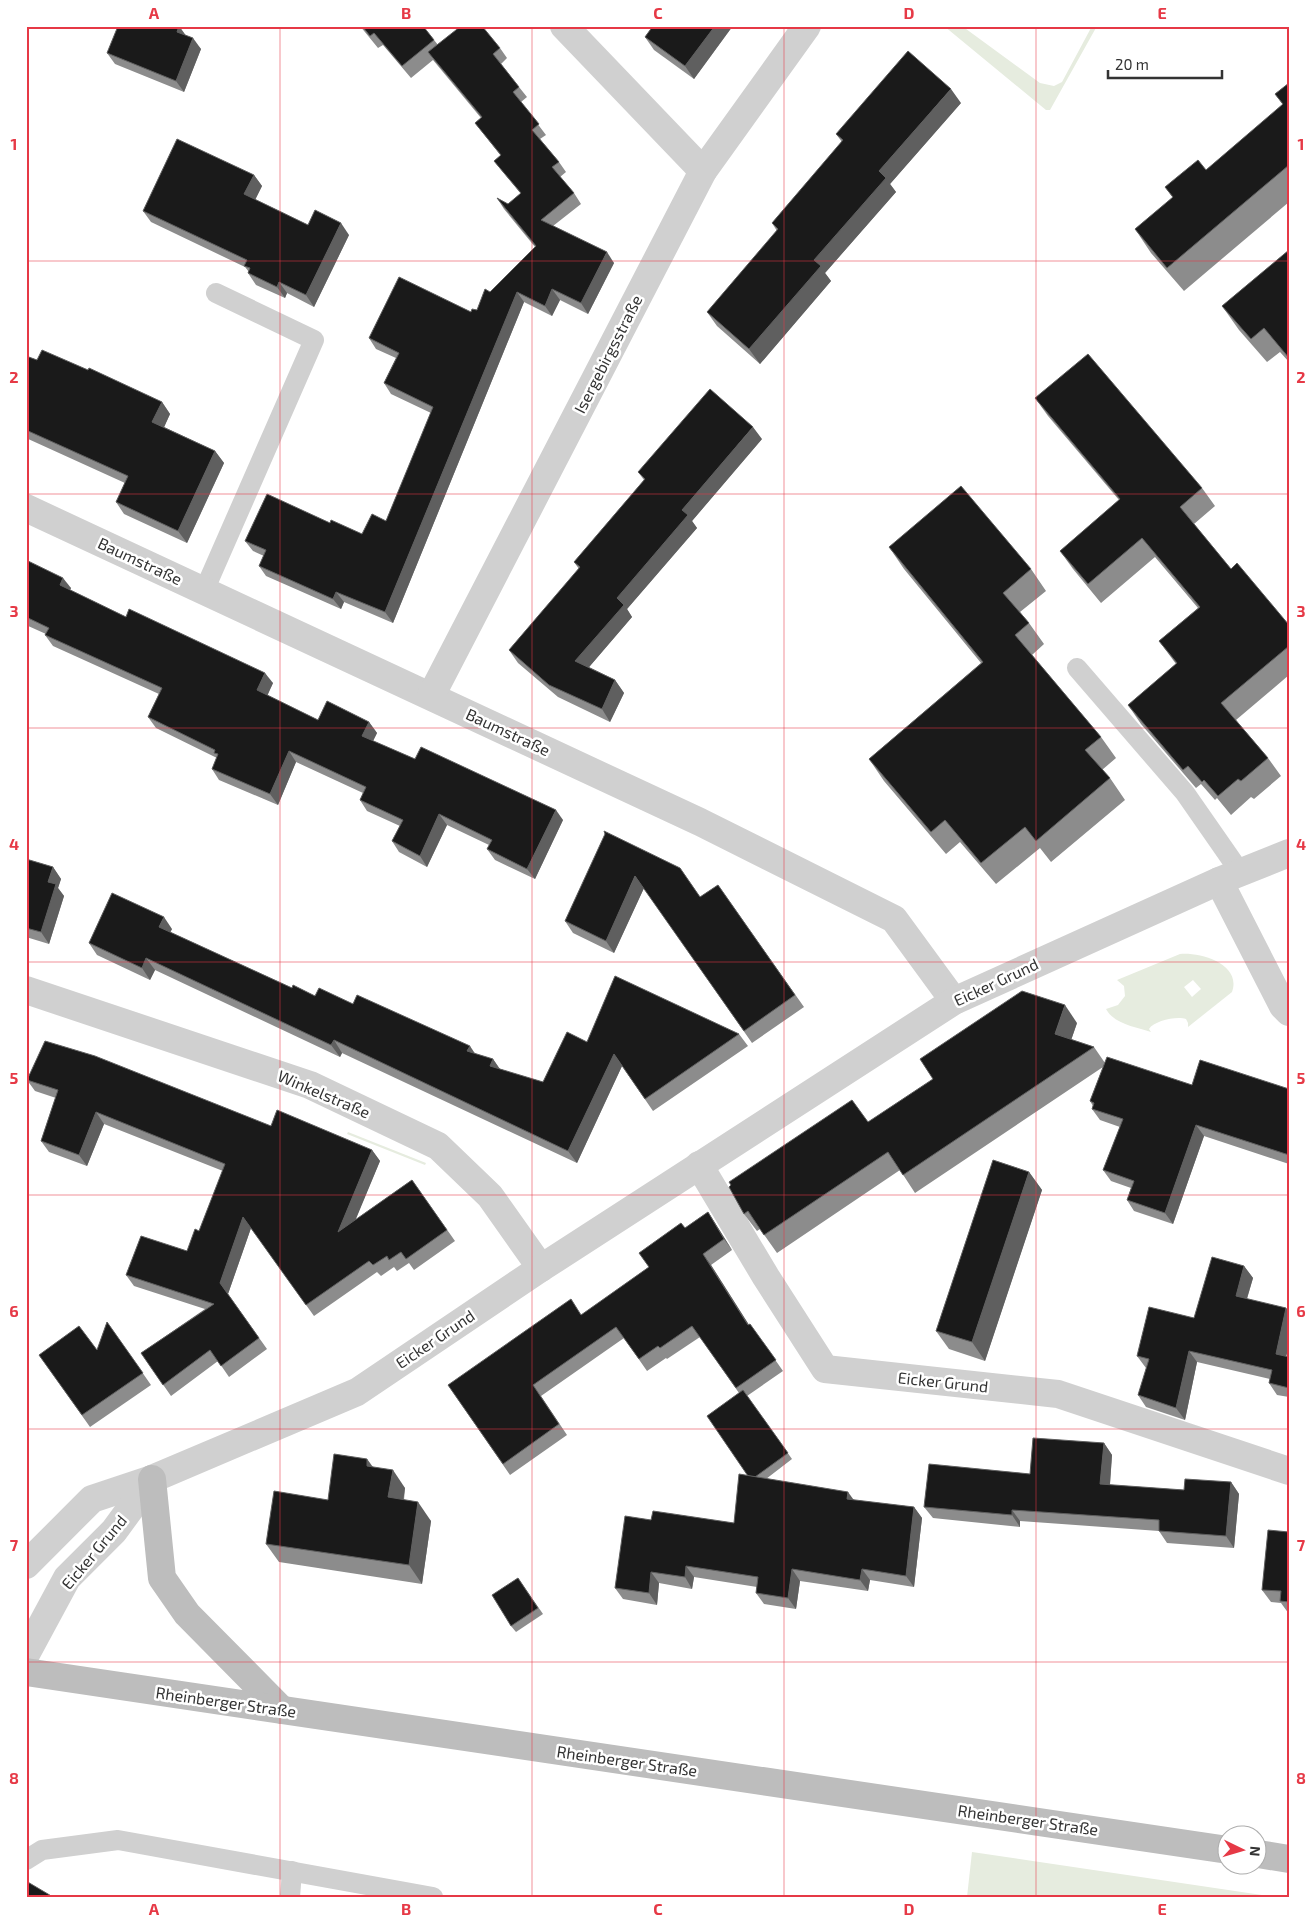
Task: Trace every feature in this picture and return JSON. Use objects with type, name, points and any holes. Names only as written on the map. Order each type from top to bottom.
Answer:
[{"type":"main road","points":[[152,1479],[162,1578],[186,1614],[282,1710]]},
{"type":"main road","name":"Rheinberger Straße","points":[[26,1672],[1218,1849]]},
{"type":"main road","points":[[1268,1856],[1289,1859]]},
{"type":"street","points":[[564,26],[703,171]]},
{"type":"street","name":"Isergebirgsstraße","points":[[431,696],[703,171],[807,26]]},
{"type":"street","name":"Baumstraße","points":[[26,508],[700,822],[894,919],[954,1001]]},
{"type":"street","name":"Eicker Grund","points":[[26,1564],[92,1499],[152,1479],[357,1392],[540,1268],[954,1001],[1230,876],[1289,853]]},
{"type":"street","points":[[1230,876],[1284,1006],[1289,1012]]},
{"type":"street","name":"Winkelstraße","points":[[26,990],[310,1085],[438,1146],[490,1196],[540,1268]]},
{"type":"street","name":"Eicker Grund","points":[[699,1165],[766,1277],[825,1370],[1058,1394],[1289,1471]]},
{"type":"street","name":"Eicker Grund","points":[[26,1654],[68,1578],[114,1530],[152,1479]]},
{"type":"lane","points":[[204,591],[314,340],[216,293]]},
{"type":"lane","points":[[1077,668],[1185,793],[1230,876]]},
{"type":"lane","points":[[26,1860],[42,1850],[118,1840],[433,1897]]},
{"type":"lane","points":[[290,1897],[292,1871]]},
{"type":"shaded area","points":[[944,26],[962,26],[1040,83],[1054,86],[1062,82],[1092,26],[1097,26],[1050,110],[1046,110]]},
{"type":"shaded area","points":[[1180,954],[1188,954],[1198,955],[1217,962],[1231,974],[1233,982],[1232,992],[1188,1027],[1186,1019],[1171,1019],[1155,1024],[1149,1029],[1151,1032],[1120,1022],[1106,1009],[1118,1005],[1125,996],[1124,986],[1117,980]],"holes":[[[1193,980],[1201,989],[1192,997],[1184,987]]]},
{"type":"shaded area","points":[[348,1132],[426,1163],[425,1165],[347,1134]]},
{"type":"shaded area","points":[[972,1852],[1275,1897],[967,1897]]},
{"type":"building","points":[[118,26],[179,26],[177,32],[193,38],[176,81],[107,53]]},
{"type":"building","points":[[362,26],[423,26],[434,40],[402,66],[374,33],[370,36]]},
{"type":"building","points":[[461,26],[482,26],[500,48],[493,54],[519,87],[513,92],[539,124],[532,130],[559,162],[552,167],[574,193],[541,220],[607,252],[581,303],[552,289],[545,306],[517,292],[385,612],[336,592],[333,599],[259,566],[266,550],[245,541],[267,494],[330,523],[331,520],[362,534],[372,514],[386,521],[433,407],[384,383],[399,353],[369,338],[399,277],[471,312],[472,309],[477,310],[485,289],[490,292],[536,246],[497,198],[508,204],[521,193],[494,161],[501,155],[475,123],[482,117],[428,52]]},
{"type":"building","points":[[653,26],[715,26],[685,66],[645,37]]},
{"type":"building","points":[[908,51],[951,89],[879,171],[886,178],[814,260],[821,266],[749,349],[707,312],[778,229],[772,223],[843,140],[836,134]]},
{"type":"building","points":[[1289,83],[1289,165],[1167,268],[1135,229],[1173,197],[1165,187],[1198,160],[1206,170],[1283,104],[1275,94]]},
{"type":"building","points":[[177,139],[254,175],[244,194],[308,225],[315,210],[341,223],[306,295],[279,282],[277,287],[248,273],[250,268],[244,266],[247,260],[143,211]]},
{"type":"building","points":[[1289,250],[1289,358],[1264,328],[1251,339],[1222,306]]},
{"type":"building","points":[[42,350],[88,370],[89,368],[162,402],[152,422],[215,451],[178,531],[116,502],[128,476],[26,430],[26,356],[37,360]]},
{"type":"building","points":[[1088,354],[1202,488],[1180,507],[1231,569],[1237,563],[1289,625],[1289,646],[1221,703],[1268,758],[1241,781],[1238,779],[1218,796],[1188,766],[1183,770],[1128,705],[1177,663],[1159,641],[1200,607],[1142,538],[1088,584],[1060,551],[1120,499],[1035,398]]},
{"type":"building","points":[[710,389],[753,427],[682,510],[688,515],[617,598],[624,605],[575,661],[615,680],[602,709],[549,685],[509,650],[580,567],[574,562],[645,479],[638,472]]},
{"type":"building","points":[[961,486],[1031,569],[1003,593],[1029,623],[1015,635],[1101,737],[1085,750],[1110,778],[1036,841],[1025,827],[981,863],[945,820],[931,832],[869,759],[983,662],[889,547]]},
{"type":"building","points":[[26,560],[63,578],[60,585],[126,617],[129,609],[265,673],[257,690],[318,720],[327,701],[369,722],[362,736],[415,759],[421,747],[556,810],[527,869],[487,849],[492,840],[439,814],[420,856],[392,841],[403,820],[360,800],[366,787],[289,751],[270,794],[212,769],[218,754],[214,753],[215,750],[148,717],[162,688],[45,635],[49,628],[26,617]]},
{"type":"building","points":[[604,831],[680,868],[700,897],[718,885],[795,995],[744,1031],[635,876],[606,941],[565,921],[605,834]]},
{"type":"building","points":[[26,859],[53,867],[48,882],[56,884],[41,932],[26,928]]},
{"type":"building","points":[[112,893],[164,917],[159,927],[292,988],[293,985],[315,996],[319,988],[353,1004],[357,995],[470,1046],[467,1051],[493,1059],[490,1066],[543,1082],[567,1032],[587,1042],[615,976],[739,1034],[645,1099],[614,1054],[568,1151],[334,1040],[331,1045],[146,958],[142,968],[89,943]]},
{"type":"building","points":[[1022,991],[1065,1005],[1055,1034],[1094,1047],[903,1175],[888,1152],[764,1235],[748,1211],[744,1214],[729,1187],[731,1185],[729,1182],[852,1100],[868,1122],[933,1079],[920,1059]]},
{"type":"building","points":[[45,1041],[95,1056],[271,1126],[277,1110],[372,1150],[338,1232],[412,1180],[447,1230],[406,1259],[401,1252],[389,1260],[387,1256],[373,1265],[369,1261],[306,1305],[243,1217],[220,1283],[259,1338],[221,1366],[210,1350],[163,1385],[141,1353],[214,1304],[126,1275],[141,1236],[187,1251],[195,1229],[199,1231],[225,1164],[96,1112],[79,1155],[41,1141],[58,1090],[27,1080]]},
{"type":"building","points":[[1107,1057],[1192,1085],[1200,1060],[1289,1089],[1289,1155],[1196,1125],[1165,1213],[1127,1200],[1134,1181],[1103,1170],[1123,1119],[1092,1109],[1094,1103],[1090,1101]]},
{"type":"building","points":[[993,1160],[1029,1172],[972,1342],[936,1331]]},
{"type":"building","points":[[708,1212],[724,1239],[703,1254],[748,1325],[750,1324],[776,1360],[736,1388],[692,1326],[660,1348],[658,1346],[639,1359],[616,1327],[533,1385],[559,1424],[503,1464],[448,1385],[571,1299],[581,1315],[649,1267],[639,1253],[681,1223],[685,1228]]},
{"type":"building","points":[[1212,1257],[1244,1266],[1236,1296],[1286,1308],[1276,1354],[1289,1357],[1289,1388],[1269,1383],[1272,1370],[1189,1351],[1176,1408],[1138,1395],[1149,1359],[1137,1356],[1149,1307],[1194,1318]]},
{"type":"building","points":[[107,1322],[143,1373],[82,1415],[39,1355],[79,1326],[97,1350]]},
{"type":"building","points":[[743,1390],[788,1453],[755,1477],[748,1476],[707,1416]]},
{"type":"building","points":[[1033,1438],[1104,1443],[1100,1484],[1184,1490],[1185,1479],[1231,1482],[1226,1536],[1159,1531],[1159,1520],[1012,1510],[1012,1515],[924,1507],[929,1464],[1030,1474]]},
{"type":"building","points":[[334,1454],[367,1459],[367,1466],[393,1470],[388,1497],[418,1502],[409,1565],[266,1544],[274,1491],[328,1500]]},
{"type":"building","points":[[739,1474],[848,1492],[847,1499],[914,1507],[906,1576],[862,1569],[860,1580],[792,1569],[788,1598],[756,1593],[758,1577],[686,1566],[685,1577],[651,1572],[649,1593],[615,1588],[625,1516],[651,1520],[653,1511],[734,1523]]},
{"type":"building","points":[[1268,1530],[1289,1532],[1289,1602],[1280,1601],[1281,1591],[1262,1590]]},
{"type":"building","points":[[518,1578],[538,1608],[511,1626],[492,1595]]},
{"type":"building","points":[[26,1881],[53,1897],[26,1897]]}]
